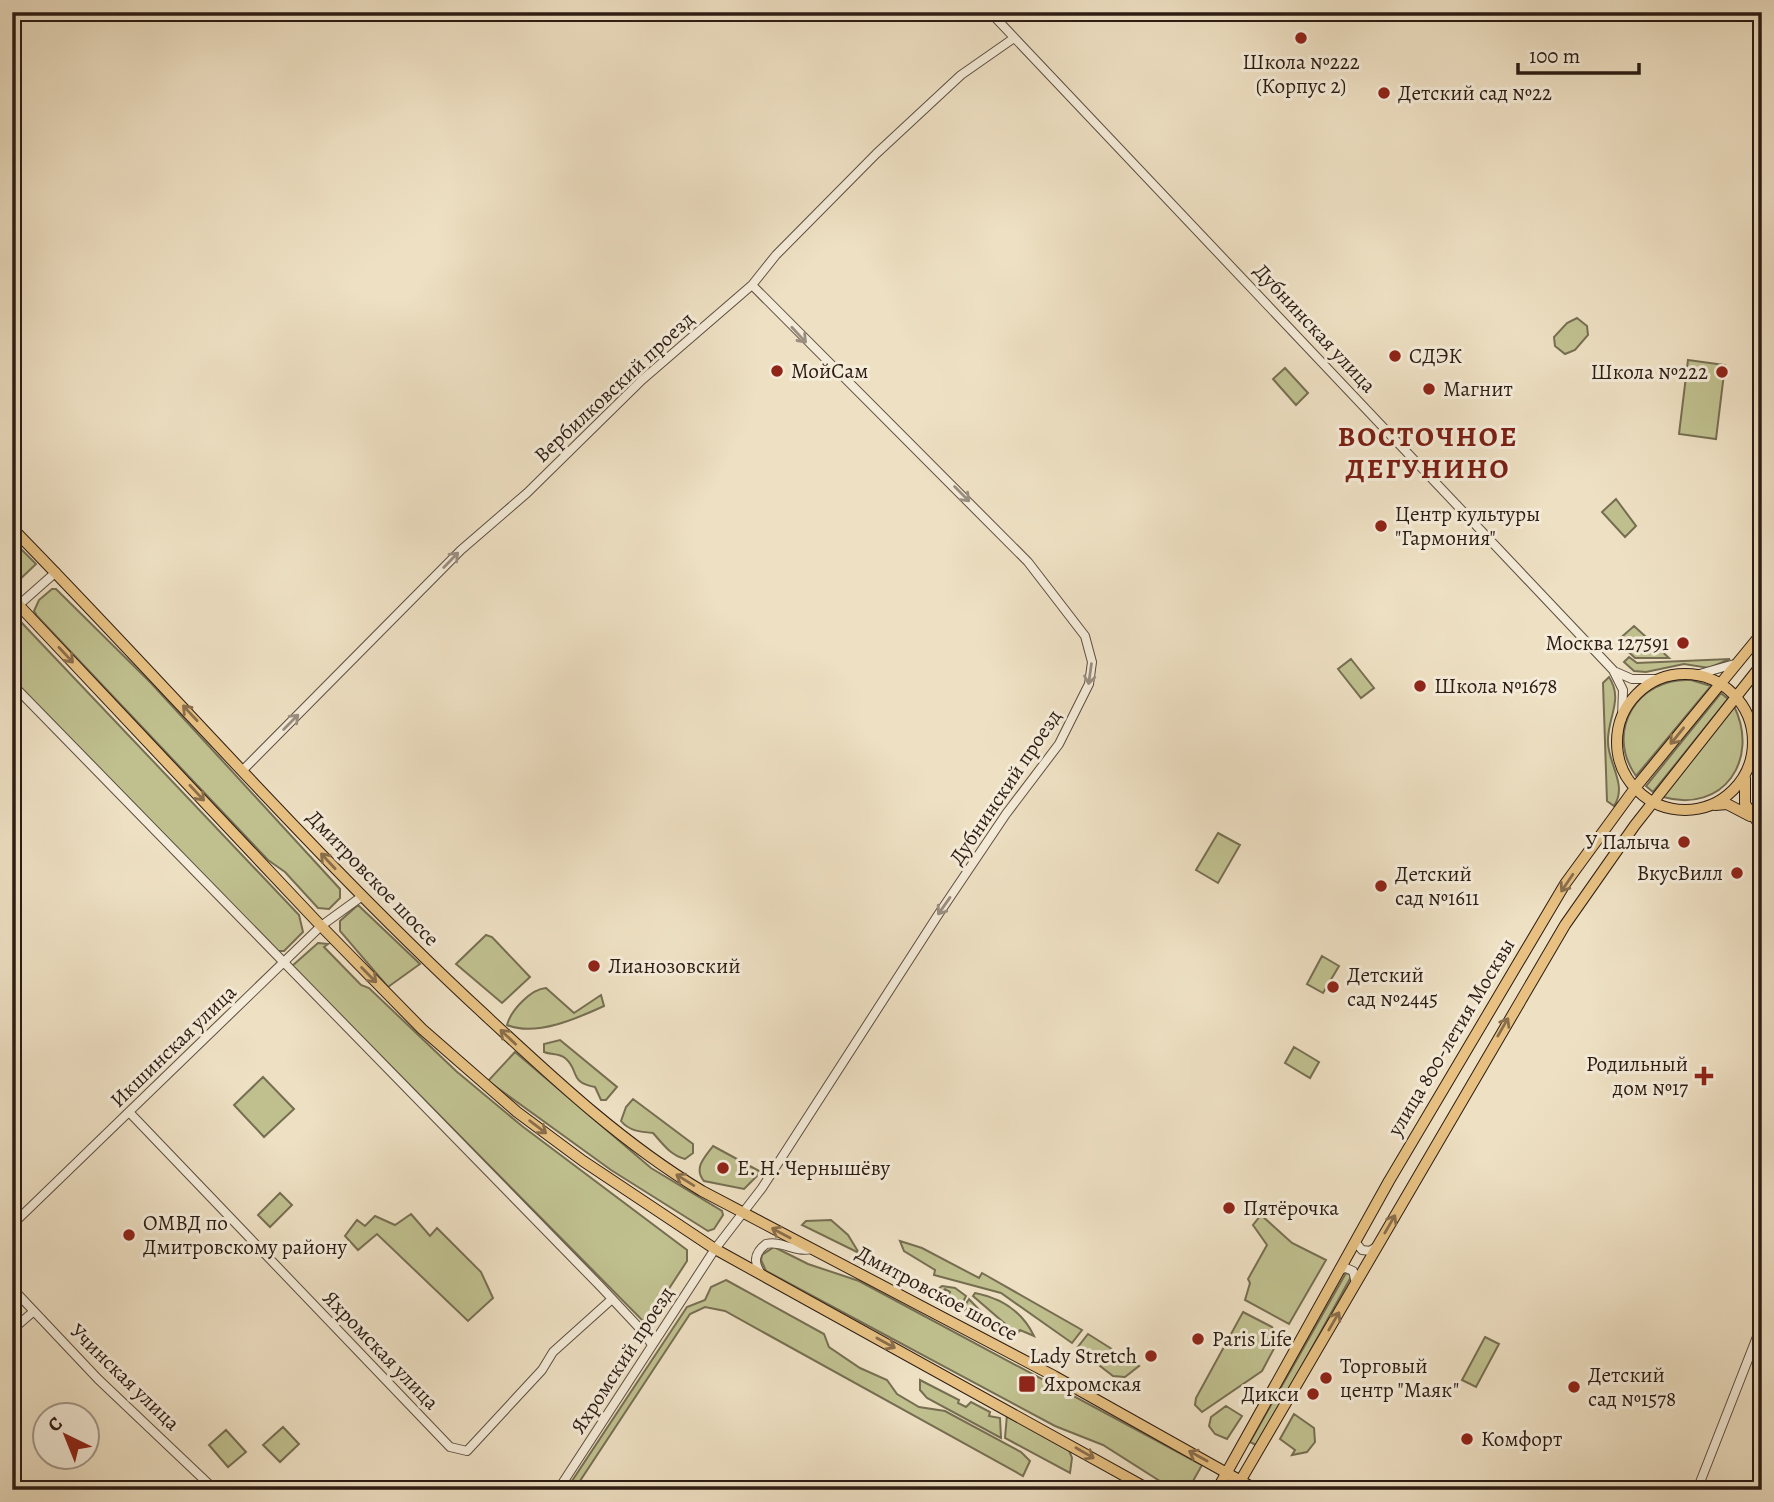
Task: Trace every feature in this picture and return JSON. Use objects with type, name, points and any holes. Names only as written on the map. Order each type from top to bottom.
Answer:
[{"type":"main road","name":"Дмитровское шоссе","points":[[12,528],[362,897],[512,1040],[603,1120],[682,1178],[1257,1490]]},
{"type":"main road","points":[[14,605],[422,1029],[507,1103],[583,1161],[715,1249],[1150,1490]]},
{"type":"main road","name":"улица 800-летия Москвы","points":[[1217,1490],[1336,1272],[1565,884],[1635,788],[1762,633]]},
{"type":"main road","name":"улица 800-летия Москвы","points":[[1235,1490],[1565,925],[1653,802],[1762,664]]},
{"type":"main road","points":[[1753,818],[1727,804],[1684,810],[1653,802],[1635,788],[1619,755],[1618,736],[1622,718],[1637,695],[1659,679],[1696,675],[1720,683],[1736,696],[1752,729],[1753,748],[1746,771],[1743,796],[1753,818],[1762,828]]},
{"type":"main road","points":[[1707,806],[1727,795],[1746,771]]},
{"type":"street","name":"Дубнинская улица","points":[[990,12],[1613,670],[1623,690],[1622,718]]},
{"type":"street","name":"Вербилковский проезд","points":[[243,770],[461,550],[527,493],[642,380],[752,285],[776,255],[884,146],[961,75],[1014,37]]},
{"type":"street","name":"Дубнинский проезд","points":[[744,1213],[938,915],[1006,814],[1059,744],[1089,684],[1092,662],[1090,649],[1075,621],[1028,562],[752,285]]},
{"type":"street","points":[[14,605],[56,572]]},
{"type":"street","points":[[1696,675],[1738,663]]},
{"type":"street","points":[[1613,670],[1632,679],[1659,679]]},
{"type":"street","points":[[12,684],[612,1299],[652,1345]]},
{"type":"street","name":"Икшинская улица","points":[[12,1225],[321,926],[362,897]]},
{"type":"street","name":"Яхромская улица","points":[[129,1112],[450,1447],[467,1451],[542,1370],[553,1352],[612,1299]]},
{"type":"street","points":[[715,1249],[744,1213]]},
{"type":"street","points":[[1357,1237],[1356,1243],[1362,1250],[1368,1251],[1376,1247]]},
{"type":"street","points":[[764,1277],[755,1263],[758,1252],[766,1244],[778,1243],[794,1251],[811,1249]]},
{"type":"street","name":"Яхромский проезд","points":[[558,1490],[715,1249]]},
{"type":"street","points":[[1336,1272],[1344,1268],[1351,1269],[1356,1275],[1356,1283]]},
{"type":"street","name":"Учинская улица","points":[[12,1288],[98,1379],[215,1490]]},
{"type":"street","points":[[12,1330],[34,1311]]},
{"type":"street","points":[[1697,1490],[1762,1324]]},
{"type":"green space","points":[[1577,318],[1587,326],[1588,335],[1575,350],[1565,354],[1555,346],[1554,337],[1567,323]]},
{"type":"green space","points":[[1688,360],[1725,365],[1716,439],[1679,434]]},
{"type":"green space","points":[[1285,368],[1308,393],[1296,405],[1273,379]]},
{"type":"green space","points":[[1616,499],[1636,526],[1625,537],[1602,512]]},
{"type":"green space","points":[[12,540],[36,564],[14,585],[12,583]]},
{"type":"green space","points":[[52,589],[56,589],[151,683],[340,889],[340,898],[329,909],[318,908],[285,872],[268,860],[37,616],[34,611],[39,600]]},
{"type":"green space","points":[[21,622],[299,915],[303,932],[284,951],[278,951],[12,679],[12,625]]},
{"type":"green space","points":[[1634,626],[1669,658],[1635,658],[1617,641]]},
{"type":"green space","points":[[1629,657],[1637,663],[1730,659],[1709,668],[1684,664],[1646,672],[1634,671],[1624,662]]},
{"type":"green space","points":[[1351,659],[1374,688],[1361,698],[1338,669]]},
{"type":"green space","points":[[1609,677],[1615,701],[1608,742],[1619,790],[1614,806],[1607,801],[1603,683]]},
{"type":"green space","points":[[1691,680],[1711,686],[1636,776],[1627,759],[1624,742],[1625,725],[1632,710],[1642,697],[1656,687],[1672,681]]},
{"type":"green space","points":[[1721,693],[1728,699],[1653,792],[1646,786]]},
{"type":"green space","points":[[1734,706],[1741,726],[1742,745],[1739,763],[1731,778],[1719,790],[1703,797],[1685,800],[1663,797]]},
{"type":"green space","points":[[1218,833],[1240,845],[1218,883],[1196,870]]},
{"type":"green space","points":[[358,905],[420,964],[388,987],[340,931],[340,921]]},
{"type":"green space","points":[[486,935],[492,937],[530,977],[502,1003],[456,964]]},
{"type":"green space","points":[[318,943],[328,944],[324,947],[361,985],[369,988],[456,1071],[522,1126],[687,1250],[687,1261],[646,1324],[292,966]]},
{"type":"green space","points":[[1322,956],[1339,966],[1323,993],[1307,984]]},
{"type":"green space","points":[[546,988],[574,1013],[601,995],[604,1006],[544,1027],[531,1029],[507,1025],[522,1001],[534,992]]},
{"type":"green space","points":[[560,1040],[617,1087],[606,1100],[601,1100],[595,1087],[578,1079],[565,1058],[544,1052],[544,1044]]},
{"type":"green space","points":[[1294,1047],[1319,1062],[1310,1078],[1285,1063]]},
{"type":"green space","points":[[515,1052],[651,1168],[722,1211],[723,1215],[714,1229],[708,1231],[611,1170],[488,1081]]},
{"type":"green space","points":[[263,1077],[294,1109],[264,1137],[234,1105]]},
{"type":"green space","points":[[633,1099],[693,1144],[693,1153],[685,1159],[675,1155],[653,1133],[636,1130],[624,1124],[621,1121],[626,1107]]},
{"type":"green space","points":[[713,1146],[761,1172],[744,1189],[704,1181],[700,1167]]},
{"type":"green space","points":[[280,1193],[292,1205],[270,1227],[258,1215]]},
{"type":"green space","points":[[411,1214],[430,1236],[437,1228],[481,1272],[493,1298],[468,1321],[377,1234],[358,1250],[345,1236],[357,1220],[365,1226],[375,1216],[395,1225]]},
{"type":"green space","points":[[1261,1215],[1292,1243],[1326,1260],[1289,1324],[1245,1300],[1250,1283],[1248,1279],[1267,1245],[1253,1225]]},
{"type":"green space","points":[[831,1220],[848,1235],[859,1253],[802,1225],[806,1221]]},
{"type":"green space","points":[[900,1241],[922,1248],[979,1278],[982,1273],[1082,1330],[1072,1343],[1001,1293],[934,1275],[935,1270],[904,1251]]},
{"type":"green space","points":[[774,1247],[808,1264],[859,1281],[1202,1465],[1188,1490],[1174,1490],[1103,1445],[1055,1426],[766,1271],[761,1260],[762,1255]]},
{"type":"green space","points":[[1346,1273],[1352,1275],[1258,1446],[1250,1442]]},
{"type":"green space","points":[[726,1280],[824,1334],[829,1347],[860,1368],[887,1380],[897,1394],[919,1407],[945,1411],[1021,1452],[1030,1461],[1023,1476],[725,1311],[705,1307],[690,1314],[574,1490],[566,1490],[687,1307],[705,1300],[711,1287]]},
{"type":"green space","points":[[942,1286],[955,1288],[966,1296],[961,1306],[964,1307],[969,1299],[988,1319],[984,1320],[966,1308],[964,1310],[946,1300],[950,1292],[945,1289],[941,1294],[938,1289]]},
{"type":"green space","points":[[975,1293],[994,1298],[1010,1307],[1023,1319],[1034,1336],[1020,1330],[1017,1334],[973,1296]]},
{"type":"green space","points":[[1243,1312],[1272,1327],[1278,1341],[1262,1371],[1202,1412],[1195,1405],[1196,1398]]},
{"type":"green space","points":[[1088,1334],[1139,1366],[1125,1377],[1113,1376],[1077,1348]]},
{"type":"green space","points":[[1485,1337],[1499,1344],[1476,1387],[1462,1380]]},
{"type":"green space","points":[[920,1380],[959,1400],[958,1403],[966,1407],[971,1402],[990,1412],[989,1416],[1000,1418],[1001,1438],[927,1398],[920,1390]]},
{"type":"green space","points":[[1226,1406],[1242,1416],[1227,1439],[1215,1434],[1209,1426],[1211,1417]]},
{"type":"green space","points":[[1294,1414],[1314,1428],[1315,1442],[1307,1452],[1292,1455],[1295,1450],[1280,1439]]},
{"type":"green space","points":[[1007,1415],[1068,1448],[1072,1458],[1070,1473],[1005,1438]]},
{"type":"green space","points":[[283,1427],[299,1444],[280,1462],[263,1445]]},
{"type":"green space","points":[[226,1430],[246,1452],[228,1467],[209,1445]]},
{"type":"place","name":"Школа №222 (Корпус 2)","points":[[1301,38]]},
{"type":"place","name":"Детский сад №22","points":[[1384,93]]},
{"type":"place","name":"СДЭК","points":[[1395,356]]},
{"type":"place","name":"МойСам","points":[[777,371]]},
{"type":"place","name":"Школа №222","points":[[1722,372]]},
{"type":"place","name":"Магнит","points":[[1429,389]]},
{"type":"place","name":"Центр культуры \"Гармония\"","points":[[1381,526]]},
{"type":"place","name":"Москва 127591","points":[[1683,643]]},
{"type":"place","name":"Школа №1678","points":[[1420,686]]},
{"type":"place","name":"У Палыча","points":[[1684,842]]},
{"type":"place","name":"ВкусВилл","points":[[1737,873]]},
{"type":"place","name":"Детский сад №1611","points":[[1381,886]]},
{"type":"place","name":"Лианозовский","points":[[594,966]]},
{"type":"place","name":"Детский сад №2445","points":[[1333,987]]},
{"type":"place","name":"Родильный дом №17","points":[[1704,1076]]},
{"type":"place","name":"Е. Н. Чернышёву","points":[[723,1168]]},
{"type":"place","name":"Пятёрочка","points":[[1229,1208]]},
{"type":"place","name":"ОМВД по Дмитровскому району","points":[[129,1235]]},
{"type":"place","name":"Paris Life","points":[[1198,1339]]},
{"type":"place","name":"Lady Stretch","points":[[1151,1356]]},
{"type":"place","name":"Торговый центр \"Маяк\"","points":[[1326,1378]]},
{"type":"place","name":"Яхромская","points":[[1027,1384]]},
{"type":"place","name":"Детский сад №1578","points":[[1574,1387]]},
{"type":"place","name":"Дикси","points":[[1313,1394]]},
{"type":"place","name":"Комфорт","points":[[1467,1439]]},
{"type":"district","name":"ВОСТОЧНОЕ ДЕГУНИНО","points":[[1428,452]]}]
